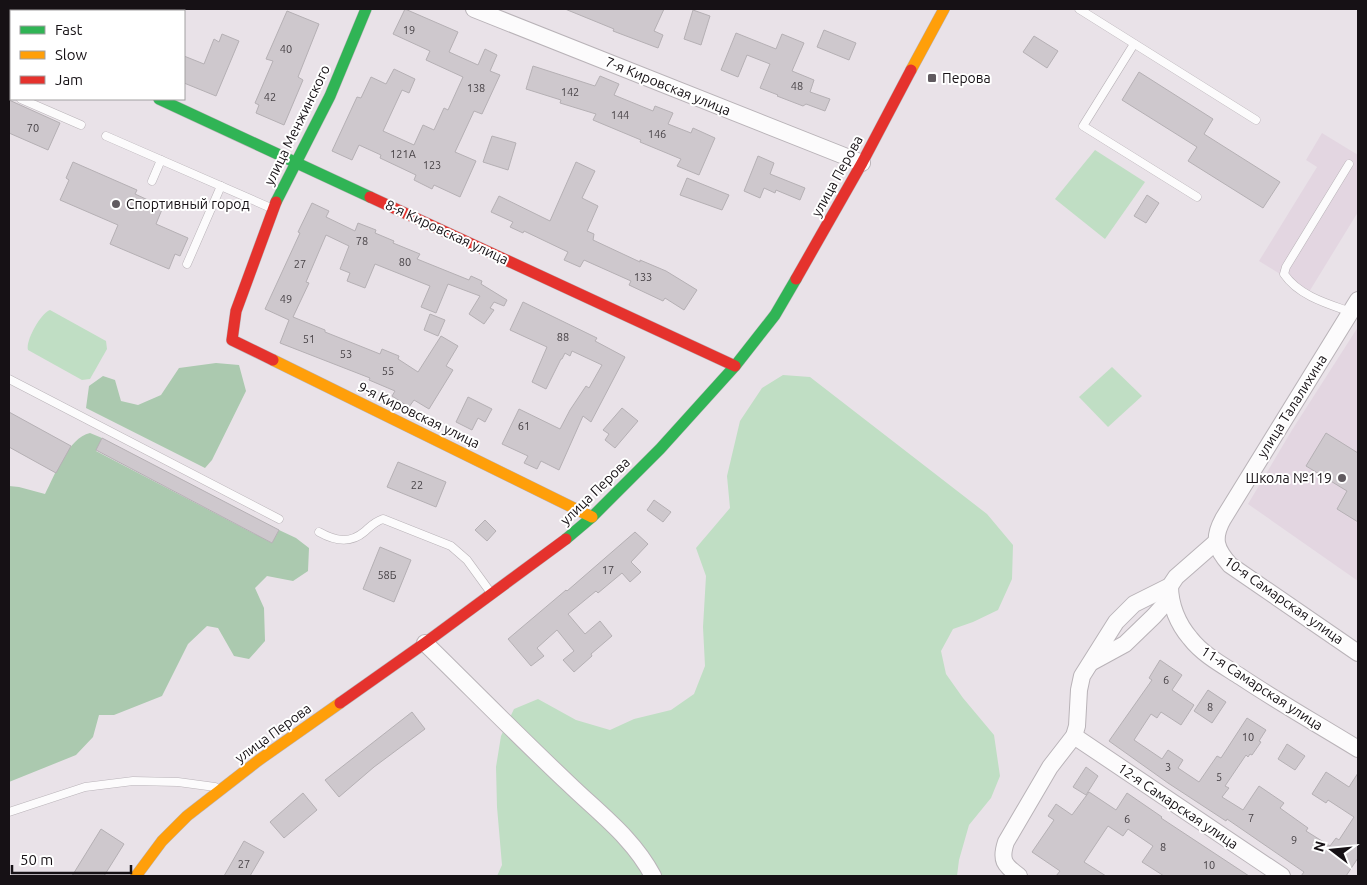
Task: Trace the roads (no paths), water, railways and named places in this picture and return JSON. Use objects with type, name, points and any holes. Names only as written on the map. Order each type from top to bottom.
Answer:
[{"type":"street","name":"улица Менжинского","points":[[232,340],[236,311],[273,209],[330,96],[366,9]]},
{"type":"street","name":"7-я Кировская улица","points":[[474,9],[862,163]]},
{"type":"street","name":"улица Перова","points":[[136,876],[162,841],[187,816],[259,760],[492,595],[570,536],[660,449],[735,366],[774,315],[804,268],[944,9]]},
{"type":"street","name":"8-я Кировская улица","points":[[161,100],[735,366]]},
{"type":"street","name":"улица Талалихина","points":[[1216,542],[1217,530],[1223,519],[1354,306]]},
{"type":"street","name":"9-я Кировская улица","points":[[232,340],[592,516]]},
{"type":"street","points":[[1090,663],[1125,644],[1154,616],[1170,592],[1176,577],[1216,542]]},
{"type":"street","name":"10-я Самарская улица","points":[[1216,542],[1220,554],[1230,565],[1358,653]]},
{"type":"street","points":[[1019,876],[1008,868],[1004,862],[1003,852],[1006,842],[1050,767],[1074,736],[1077,726],[1079,690],[1082,676],[1116,622],[1134,604],[1170,592]]},
{"type":"street","name":"11-я Самарская улица","points":[[1170,592],[1178,621],[1190,639],[1211,658],[1293,712],[1358,749]]},
{"type":"street","points":[[425,643],[633,844],[653,876]]},
{"type":"street","name":"12-я Самарская улица","points":[[1074,736],[1282,876]]},
{"type":"lane","points":[[1079,9],[1256,120]]},
{"type":"lane","points":[[1134,44],[1083,126],[1196,197]]},
{"type":"lane","points":[[23,100],[81,125]]},
{"type":"lane","points":[[106,136],[273,209]]},
{"type":"lane","points":[[152,181],[162,160]]},
{"type":"lane","points":[[1349,164],[1286,267],[1284,274],[1291,284],[1319,300],[1354,306]]},
{"type":"lane","points":[[187,264],[221,186]]},
{"type":"lane","points":[[9,379],[279,519]]},
{"type":"lane","points":[[320,532],[328,538],[343,541],[355,539],[375,521],[383,519],[451,546],[467,560],[492,595]]},
{"type":"lane","points":[[9,812],[85,787],[133,781],[178,782],[222,788]]},
{"type":"place","name":"Перова","points":[[932,78]]},
{"type":"place","name":"Спортивный город","points":[[116,204]]},
{"type":"place","name":"Школа №119","points":[[1342,478]]}]
